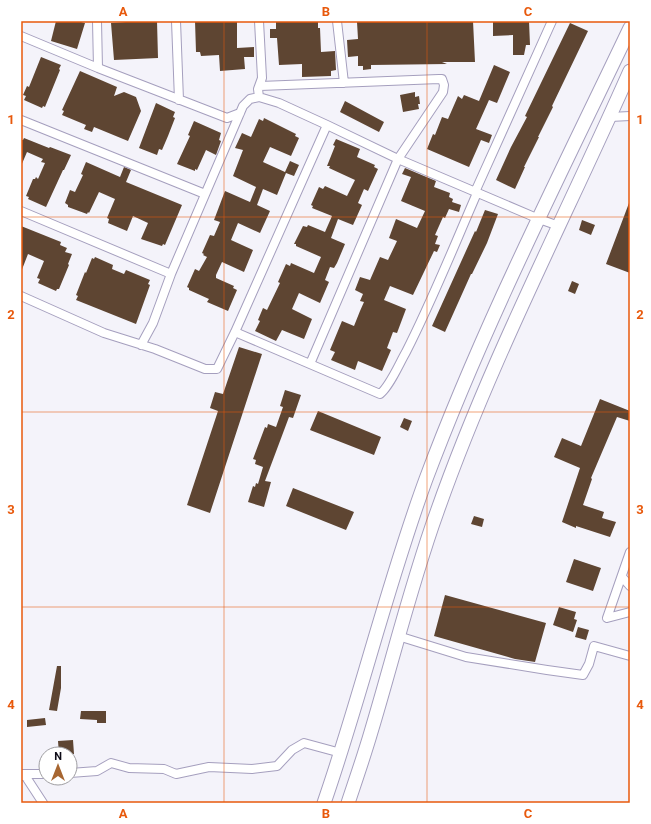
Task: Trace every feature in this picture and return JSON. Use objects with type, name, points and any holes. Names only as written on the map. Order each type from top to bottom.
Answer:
[{"type":"highway","points":[[630,28],[500,299],[420,496],[341,753],[325,799],[348,803],[371,733],[398,636],[436,513],[482,395],[520,308],[610,117],[630,71]]},
{"type":"street","points":[[97,21],[98,68]]},
{"type":"street","points":[[176,21],[179,100]]},
{"type":"street","points":[[259,21],[262,78],[258,90],[259,97]]},
{"type":"street","points":[[337,21],[344,83]]},
{"type":"street","points":[[235,332],[377,393],[380,394],[383,392],[426,314],[476,192],[552,21]]},
{"type":"street","points":[[21,36],[98,68],[227,118],[240,113]]},
{"type":"street","points":[[260,86],[439,79],[442,79],[444,82],[443,92],[398,159],[310,364]]},
{"type":"street","points":[[141,344],[152,322],[243,106],[250,100],[259,97],[279,103],[398,159],[539,219],[559,226]]},
{"type":"street","points":[[610,117],[630,116]]},
{"type":"street","points":[[21,120],[205,194]]},
{"type":"street","points":[[21,296],[104,333],[141,344],[192,364],[212,370],[217,369],[235,332],[327,125]]},
{"type":"street","points":[[21,211],[171,274]]},
{"type":"street","points":[[630,552],[607,618],[630,612]]},
{"type":"street","points":[[622,576],[630,586]]},
{"type":"street","points":[[398,636],[466,657],[583,675],[589,664],[594,646],[630,656]]},
{"type":"street","points":[[78,772],[97,771],[111,763],[129,768],[164,769],[176,774],[209,767],[252,769],[277,766],[292,750],[304,743],[341,753]]},
{"type":"street","points":[[21,775],[38,774]]},
{"type":"street","points":[[21,775],[26,777],[43,803]]},
{"type":"building","points":[[56,21],[77,21],[85,23],[77,49],[51,41]]},
{"type":"building","points":[[157,21],[158,58],[114,60],[111,23]]},
{"type":"building","points":[[195,21],[237,21],[237,48],[254,47],[254,57],[244,57],[245,69],[220,71],[219,55],[201,56],[200,52],[196,52]]},
{"type":"building","points":[[276,21],[318,21],[318,28],[320,28],[321,52],[335,51],[336,70],[331,71],[331,76],[302,77],[302,64],[279,65],[277,38],[270,38],[270,29],[276,29]]},
{"type":"building","points":[[473,21],[475,62],[371,65],[371,69],[363,70],[363,66],[358,66],[358,56],[348,57],[347,40],[358,39],[357,22]]},
{"type":"building","points":[[493,21],[529,21],[530,45],[526,45],[524,55],[513,55],[513,35],[493,36]]},
{"type":"building","points":[[570,23],[588,31],[552,106],[553,107],[515,189],[496,180]]},
{"type":"building","points":[[41,57],[61,65],[45,107],[43,106],[42,108],[24,100],[26,96],[23,95],[27,86],[29,87]]},
{"type":"building","points":[[494,65],[510,72],[497,103],[489,100],[476,129],[492,135],[489,143],[481,140],[469,167],[427,149],[433,134],[435,135],[442,117],[448,119],[458,96],[462,99],[464,95],[479,101]]},
{"type":"building","points":[[80,71],[117,87],[114,96],[124,92],[136,97],[141,111],[128,141],[94,127],[92,132],[84,129],[86,125],[62,115],[64,111],[62,110]]},
{"type":"building","points":[[415,92],[415,97],[419,96],[419,109],[403,112],[400,95]]},
{"type":"building","points":[[345,101],[384,122],[379,132],[340,112]]},
{"type":"building","points":[[156,103],[175,112],[173,117],[175,118],[168,136],[162,150],[159,149],[157,155],[139,148]]},
{"type":"building","points":[[264,118],[296,134],[295,136],[299,138],[291,156],[270,147],[263,162],[285,172],[290,161],[299,165],[294,176],[286,173],[277,195],[263,189],[257,205],[270,211],[260,233],[238,223],[231,240],[253,250],[244,272],[222,262],[216,275],[216,278],[234,286],[233,288],[237,290],[228,311],[207,302],[209,299],[189,290],[187,287],[195,269],[199,271],[207,257],[202,253],[210,235],[214,236],[220,222],[214,220],[225,191],[250,202],[256,187],[233,176],[243,150],[235,148],[242,133],[251,137],[259,119],[263,121]]},
{"type":"building","points":[[194,121],[221,133],[219,140],[221,141],[216,155],[206,150],[197,170],[195,169],[195,171],[177,164],[190,136],[188,135]]},
{"type":"building","points":[[24,138],[71,155],[46,207],[28,199],[29,197],[26,196],[33,179],[36,177],[38,179],[45,163],[41,162],[43,159],[27,152],[21,166],[21,140]]},
{"type":"building","points":[[336,139],[360,149],[357,157],[375,165],[374,167],[378,169],[368,191],[364,189],[358,203],[362,205],[353,225],[338,219],[331,238],[345,244],[334,268],[330,267],[325,280],[329,282],[320,303],[299,293],[292,309],[312,319],[304,339],[282,330],[276,341],[255,331],[260,321],[258,320],[263,308],[267,310],[280,283],[278,282],[286,264],[290,266],[291,263],[314,273],[321,257],[294,244],[303,226],[307,227],[308,225],[325,232],[332,216],[312,208],[313,206],[311,205],[319,187],[323,189],[325,186],[347,196],[355,180],[329,168],[330,166],[327,166],[335,146],[333,145]]},
{"type":"building","points":[[86,162],[120,177],[124,167],[129,169],[131,170],[126,182],[182,205],[165,245],[163,244],[162,246],[141,239],[148,223],[133,216],[127,231],[108,223],[109,219],[107,218],[115,199],[99,192],[89,213],[88,212],[87,214],[68,207],[65,203],[70,190],[75,192],[83,175],[81,174]]},
{"type":"building","points":[[405,168],[436,181],[434,187],[450,193],[449,197],[453,199],[452,202],[461,205],[459,212],[449,209],[445,218],[443,217],[435,235],[438,236],[435,244],[440,245],[437,252],[434,251],[413,295],[390,286],[384,300],[406,309],[397,333],[393,332],[387,348],[391,350],[382,371],[358,361],[355,370],[331,360],[335,352],[330,350],[342,321],[354,326],[364,302],[360,301],[363,294],[355,290],[360,277],[370,280],[380,257],[388,260],[397,241],[389,238],[396,219],[417,228],[425,211],[401,201],[411,177],[402,174]]},
{"type":"building","points":[[630,203],[630,273],[606,264]]},
{"type":"building","points":[[485,210],[498,214],[487,243],[471,274],[445,332],[432,326]]},
{"type":"building","points":[[582,220],[595,225],[591,235],[579,230]]},
{"type":"building","points":[[21,226],[61,242],[60,245],[67,248],[65,252],[72,254],[59,289],[56,291],[38,283],[40,279],[37,278],[44,261],[28,254],[21,272]]},
{"type":"building","points":[[95,257],[113,265],[112,269],[124,274],[126,270],[150,280],[148,284],[150,285],[136,324],[76,300],[78,296],[76,295],[85,272],[86,273],[92,258],[94,259]]},
{"type":"building","points":[[572,281],[579,284],[575,294],[568,291]]},
{"type":"building","points":[[239,347],[262,354],[210,513],[187,505],[218,411],[210,408],[215,392],[223,394]]},
{"type":"building","points":[[285,390],[301,395],[293,418],[289,417],[265,481],[271,482],[264,507],[248,502],[253,486],[255,487],[256,483],[258,484],[263,467],[255,464],[256,460],[253,459],[265,427],[267,428],[268,424],[276,427],[283,407],[280,406]]},
{"type":"building","points":[[600,399],[630,411],[630,421],[617,417],[591,478],[592,479],[583,505],[604,512],[602,518],[616,522],[610,537],[576,526],[576,528],[562,522],[580,468],[554,457],[562,438],[581,446]]},
{"type":"building","points":[[318,411],[381,437],[374,455],[310,430]]},
{"type":"building","points":[[404,418],[412,421],[408,431],[400,427]]},
{"type":"building","points":[[293,488],[354,512],[346,530],[286,506]]},
{"type":"building","points":[[474,516],[484,519],[482,527],[471,524]]},
{"type":"building","points":[[574,559],[601,568],[593,591],[566,582]]},
{"type":"building","points":[[445,595],[546,623],[535,662],[515,659],[434,636]]},
{"type":"building","points":[[559,607],[576,612],[574,619],[577,620],[573,632],[553,625]]},
{"type":"building","points":[[578,627],[589,630],[586,640],[575,637]]},
{"type":"building","points":[[57,666],[61,666],[61,688],[57,711],[49,710]]},
{"type":"building","points":[[81,711],[106,711],[106,723],[97,723],[97,720],[80,719]]},
{"type":"building","points":[[45,718],[46,725],[27,727],[27,720]]},
{"type":"building","points":[[73,740],[73,746],[58,746],[58,741]]}]
